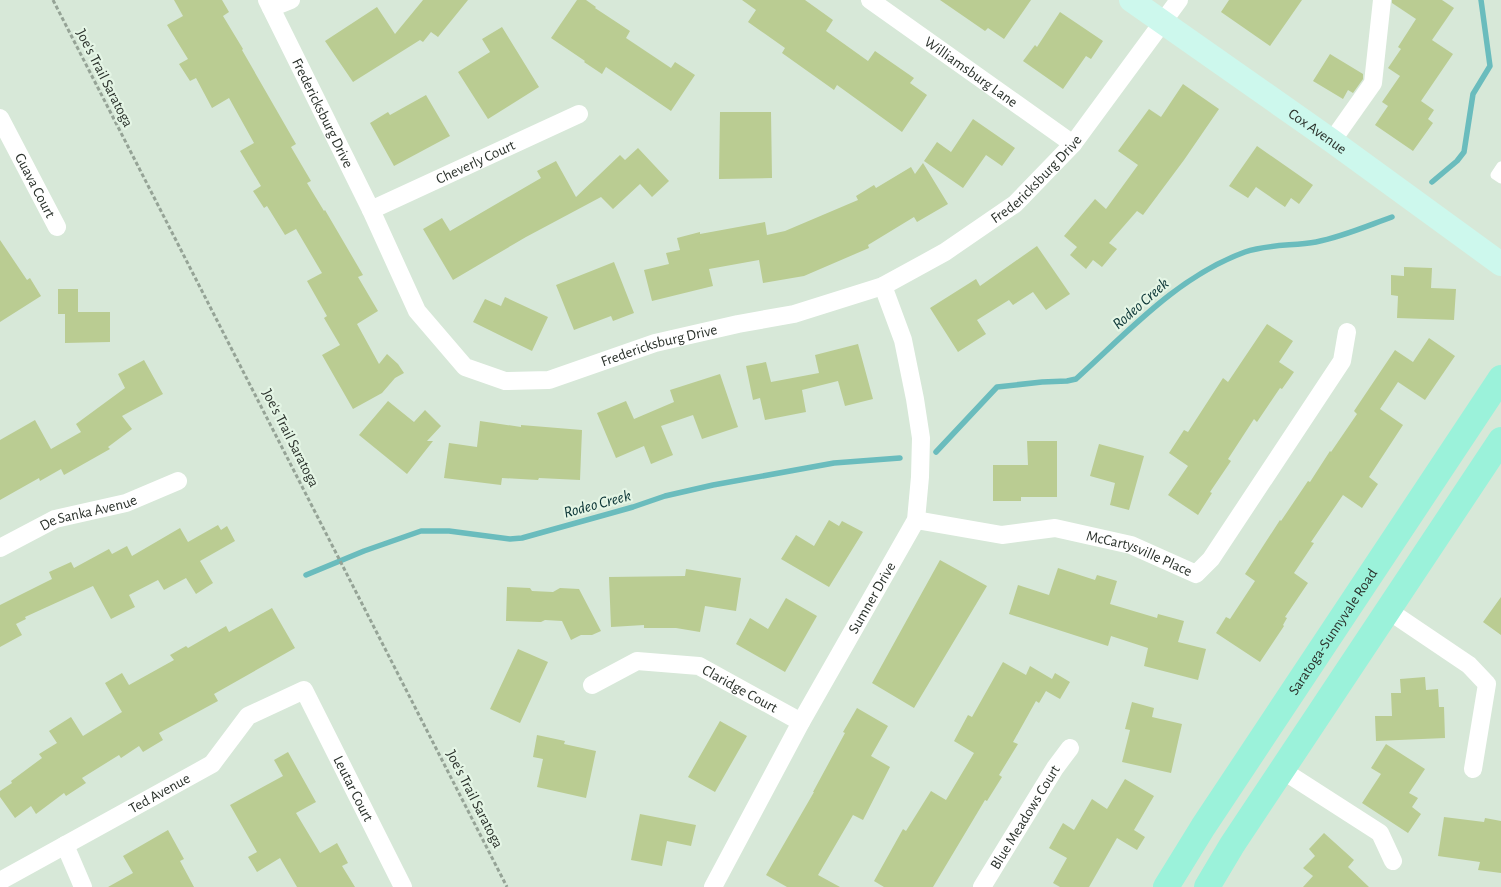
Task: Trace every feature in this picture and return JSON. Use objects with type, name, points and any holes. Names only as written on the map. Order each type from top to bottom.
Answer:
[{"type":"main road","name":"Cox Avenue","points":[[1131,0],[1332,141],[1501,264]]},
{"type":"main road","name":"Saratoga-Sunnyvale Road","points":[[1166,887],[1208,818],[1501,378]]},
{"type":"main road","points":[[1207,887],[1232,845],[1501,440]]},
{"type":"street","points":[[269,4],[291,0]]},
{"type":"street","name":"Williamsburg Lane","points":[[870,0],[1073,144]]},
{"type":"street","name":"Fredericksburg Drive","points":[[269,4],[371,210],[416,311],[465,367],[505,381],[549,380],[655,343],[738,324],[794,314],[883,286],[945,252],[1016,204],[1073,144],[1179,0]]},
{"type":"street","points":[[1332,141],[1373,82],[1382,0]]},
{"type":"street","name":"Cheverly Court","points":[[371,210],[579,114]]},
{"type":"street","name":"Guava Court","points":[[0,118],[57,228]]},
{"type":"street","name":"Sumner Drive","points":[[713,887],[801,722],[916,520],[921,438],[904,340],[883,286]]},
{"type":"street","name":"McCartysville Place","points":[[916,520],[1002,535],[1055,528],[1131,545],[1196,574],[1210,559],[1342,361],[1347,332]]},
{"type":"street","name":"De Sanka Avenue","points":[[0,548],[55,519],[126,503],[178,481]]},
{"type":"street","points":[[1389,611],[1469,665],[1486,684],[1473,769]]},
{"type":"street","name":"Claridge Court","points":[[592,686],[637,661],[699,666],[801,722]]},
{"type":"street","name":"Ted Avenue","points":[[0,881],[212,764],[248,716],[304,690]]},
{"type":"street","name":"Leutar Court","points":[[304,690],[403,887]]},
{"type":"street","name":"Blue Meadows Court","points":[[982,887],[1055,768],[1070,748]]},
{"type":"street","points":[[1282,770],[1380,833],[1393,861]]},
{"type":"street","points":[[65,844],[83,887]]},
{"type":"lane","points":[[1501,166],[1495,175],[1501,179]]},
{"type":"path","name":"Joe's Trail Saratoga","points":[[53,0],[353,582],[356,594],[507,887]]},
{"type":"building","points":[[174,0],[222,0],[229,12],[223,16],[296,144],[291,147],[311,181],[307,183],[363,275],[358,277],[378,311],[357,324],[379,364],[387,354],[398,364],[404,373],[395,378],[382,393],[353,409],[322,355],[340,345],[324,318],[327,316],[307,281],[322,273],[296,229],[285,235],[267,206],[264,208],[253,191],[261,186],[240,151],[254,143],[229,98],[212,108],[196,78],[190,81],[179,64],[188,59],[167,25],[183,16]]},
{"type":"building","points":[[423,0],[468,0],[438,37],[431,32],[423,42],[420,40],[353,82],[325,41],[377,7],[395,34]]},
{"type":"building","points":[[577,0],[586,0],[630,31],[626,38],[671,68],[675,62],[695,75],[671,111],[606,67],[602,74],[551,38]]},
{"type":"building","points":[[742,0],[805,0],[833,20],[826,31],[868,61],[875,51],[914,78],[910,83],[927,95],[902,132],[837,85],[834,90],[782,53],[785,48],[748,22],[756,10]]},
{"type":"building","points":[[940,0],[1031,0],[1004,39],[988,28],[985,31]]},
{"type":"building","points":[[1229,0],[1302,0],[1270,46],[1221,12]]},
{"type":"building","points":[[1392,0],[1442,0],[1454,8],[1432,40],[1453,54],[1421,101],[1434,110],[1428,119],[1433,123],[1413,151],[1375,125],[1388,106],[1382,102],[1400,76],[1388,68],[1401,49],[1398,47],[1416,19],[1392,3]]},
{"type":"building","points":[[1060,12],[1103,41],[1091,59],[1086,56],[1063,89],[1023,61],[1035,45],[1037,47]]},
{"type":"building","points":[[502,27],[539,87],[488,119],[458,72],[490,52],[482,39]]},
{"type":"building","points":[[1330,54],[1363,74],[1363,79],[1353,93],[1348,90],[1343,99],[1313,81]]},
{"type":"building","points":[[1183,84],[1219,109],[1143,215],[1137,211],[1109,243],[1117,249],[1102,267],[1093,260],[1086,269],[1070,255],[1077,247],[1064,236],[1095,199],[1106,209],[1138,165],[1118,151],[1149,109],[1161,117]]},
{"type":"building","points":[[426,95],[450,136],[394,166],[370,123],[388,112],[390,115]]},
{"type":"building","points":[[720,112],[771,112],[772,178],[719,179]]},
{"type":"building","points":[[973,119],[1015,148],[1002,166],[986,155],[963,188],[924,161],[937,142],[951,152]]},
{"type":"building","points":[[1257,146],[1313,185],[1299,204],[1291,198],[1285,207],[1256,187],[1248,198],[1229,186]]},
{"type":"building","points":[[638,148],[669,181],[652,197],[640,184],[613,209],[601,197],[526,237],[453,280],[423,229],[442,218],[450,231],[541,178],[537,171],[556,161],[576,197],[620,155],[625,160]]},
{"type":"building","points":[[923,163],[948,204],[917,222],[914,217],[868,245],[869,248],[804,276],[763,283],[759,260],[709,269],[713,286],[652,301],[644,270],[669,264],[666,253],[680,250],[677,238],[700,232],[700,234],[765,222],[767,235],[785,231],[858,200],[856,196],[874,185],[876,188],[911,167],[915,174]]},
{"type":"building","points":[[0,240],[27,280],[30,278],[41,296],[0,322]]},
{"type":"building","points":[[1037,246],[1070,294],[1046,310],[1033,292],[1013,305],[1009,300],[977,320],[986,334],[958,352],[930,308],[976,279],[980,286]]},
{"type":"building","points":[[614,262],[634,313],[613,321],[611,316],[574,330],[556,285]]},
{"type":"building","points":[[1404,267],[1432,268],[1431,288],[1456,289],[1454,320],[1397,318],[1398,296],[1391,295],[1391,275],[1404,276]]},
{"type":"building","points":[[58,289],[78,289],[78,312],[110,312],[110,342],[65,343],[65,314],[58,314]]},
{"type":"building","points":[[505,297],[548,317],[532,351],[473,322],[485,299],[501,306]]},
{"type":"building","points":[[1267,324],[1293,341],[1279,362],[1294,372],[1282,389],[1280,388],[1257,422],[1254,419],[1228,459],[1231,461],[1210,492],[1212,493],[1198,515],[1168,495],[1188,466],[1169,453],[1184,430],[1188,432],[1223,378],[1228,382]]},
{"type":"building","points":[[1429,338],[1455,356],[1425,400],[1398,382],[1380,409],[1403,425],[1369,477],[1378,484],[1362,508],[1343,495],[1311,542],[1314,543],[1294,573],[1308,583],[1285,617],[1287,618],[1284,626],[1260,662],[1216,633],[1226,617],[1230,619],[1255,581],[1245,574],[1280,520],[1308,481],[1310,482],[1357,414],[1354,411],[1395,350],[1413,362]]},
{"type":"building","points":[[858,344],[873,399],[845,406],[838,381],[802,390],[806,412],[765,420],[760,398],[753,400],[746,366],[766,362],[771,382],[819,373],[815,355]]},
{"type":"building","points":[[144,360],[163,394],[122,416],[132,429],[108,447],[110,449],[64,475],[61,469],[40,481],[39,478],[0,500],[0,440],[35,420],[51,449],[81,432],[76,424],[125,388],[118,374]]},
{"type":"building","points":[[720,374],[738,427],[702,439],[693,415],[661,426],[673,455],[651,464],[644,446],[616,458],[597,413],[626,401],[634,419],[674,402],[670,390]]},
{"type":"building","points":[[388,401],[414,422],[425,410],[441,426],[427,441],[433,441],[407,474],[359,435]]},
{"type":"building","points":[[480,421],[521,427],[521,425],[582,430],[580,480],[502,478],[501,485],[444,478],[449,443],[477,447]]},
{"type":"building","points":[[1027,441],[1057,441],[1057,497],[1021,497],[1021,501],[993,501],[993,465],[1028,465]]},
{"type":"building","points":[[1099,444],[1144,456],[1129,510],[1110,505],[1115,483],[1090,476]]},
{"type":"building","points":[[829,520],[839,526],[842,521],[863,532],[829,587],[781,559],[796,535],[814,546]]},
{"type":"building","points":[[218,525],[221,530],[227,526],[235,541],[200,561],[213,583],[196,594],[186,578],[164,590],[158,580],[129,595],[135,607],[111,619],[93,586],[25,617],[26,619],[16,624],[22,635],[0,647],[0,605],[52,579],[49,572],[71,562],[74,568],[109,549],[112,554],[127,546],[132,556],[180,528],[188,542]]},
{"type":"building","points":[[940,560],[987,586],[914,708],[872,683]]},
{"type":"building","points":[[1058,568],[1095,580],[1097,575],[1117,581],[1110,604],[1157,618],[1158,614],[1184,621],[1178,642],[1206,649],[1198,680],[1144,666],[1148,648],[1111,636],[1108,646],[1009,614],[1018,585],[1049,595]]},
{"type":"building","points":[[686,569],[741,578],[736,611],[705,606],[700,632],[676,628],[644,628],[644,625],[611,627],[609,577],[685,576]]},
{"type":"building","points":[[507,587],[553,592],[560,588],[579,589],[601,631],[592,635],[581,635],[571,640],[562,621],[506,621]]},
{"type":"building","points":[[1501,597],[1501,635],[1483,622]]},
{"type":"building","points":[[786,598],[817,616],[785,672],[736,644],[750,618],[768,629]]},
{"type":"building","points":[[272,608],[295,648],[214,694],[218,701],[159,733],[163,740],[143,752],[139,746],[121,758],[119,755],[82,778],[86,783],[66,796],[64,793],[36,814],[31,806],[15,818],[0,797],[0,791],[42,758],[39,754],[57,743],[49,731],[71,717],[83,736],[122,712],[105,683],[122,673],[129,685],[174,660],[170,655],[186,646],[188,648],[226,626],[229,632]]},
{"type":"building","points":[[518,649],[548,662],[520,723],[490,709]]},
{"type":"building","points":[[1003,662],[1026,675],[1030,666],[1052,679],[1055,673],[1070,682],[1060,699],[1046,691],[1039,703],[1036,701],[1013,742],[1018,744],[999,775],[1002,777],[987,801],[985,800],[933,887],[884,887],[874,881],[903,829],[906,831],[931,791],[946,800],[974,753],[954,741],[968,715],[972,717]]},
{"type":"building","points":[[1425,677],[1426,690],[1438,689],[1439,707],[1444,707],[1445,738],[1376,741],[1375,716],[1392,716],[1391,693],[1401,693],[1400,679]]},
{"type":"building","points":[[1132,702],[1154,708],[1152,717],[1182,724],[1171,773],[1122,762],[1130,730],[1125,729]]},
{"type":"building","points":[[857,708],[888,726],[871,756],[890,767],[863,820],[853,815],[818,875],[840,887],[787,887],[766,875],[814,792],[845,733],[843,732]]},
{"type":"building","points":[[720,721],[747,736],[715,792],[688,777]]},
{"type":"building","points":[[537,735],[565,741],[564,744],[596,751],[586,798],[537,787],[543,759],[533,757]]},
{"type":"building","points":[[1386,744],[1425,769],[1409,793],[1418,798],[1412,807],[1421,814],[1408,833],[1362,803],[1381,774],[1371,768]]},
{"type":"building","points":[[288,752],[316,802],[296,813],[320,853],[337,843],[348,863],[342,866],[355,887],[297,887],[280,858],[257,872],[248,857],[257,852],[230,805],[283,776],[274,760]]},
{"type":"building","points":[[1125,779],[1154,796],[1134,830],[1145,837],[1137,850],[1117,838],[1089,887],[1060,887],[1053,883],[1067,858],[1049,848],[1063,823],[1074,830],[1092,799],[1107,809]]},
{"type":"building","points":[[640,814],[696,825],[691,846],[667,841],[662,866],[631,860]]},
{"type":"building","points":[[1444,817],[1484,822],[1485,818],[1501,821],[1501,873],[1478,870],[1480,862],[1438,856]]},
{"type":"building","points":[[168,830],[184,859],[180,861],[194,887],[108,887],[133,873],[123,856]]},
{"type":"building","points":[[1324,833],[1354,860],[1348,867],[1369,887],[1303,887],[1313,876],[1303,868],[1315,856],[1309,849]]},
{"type":"waterway","name":"Rodeo Creek","points":[[1432,182],[1457,161],[1464,152],[1473,94],[1490,66],[1481,0]]},
{"type":"waterway","name":"Rodeo Creek","points":[[936,452],[997,387],[1076,379],[1155,307],[1197,276],[1220,263],[1253,249],[1326,240],[1392,217]]},
{"type":"waterway","name":"Rodeo Creek","points":[[306,575],[364,551],[421,531],[449,531],[510,539],[522,538],[633,507],[665,496],[713,485],[834,463],[900,458]]}]
